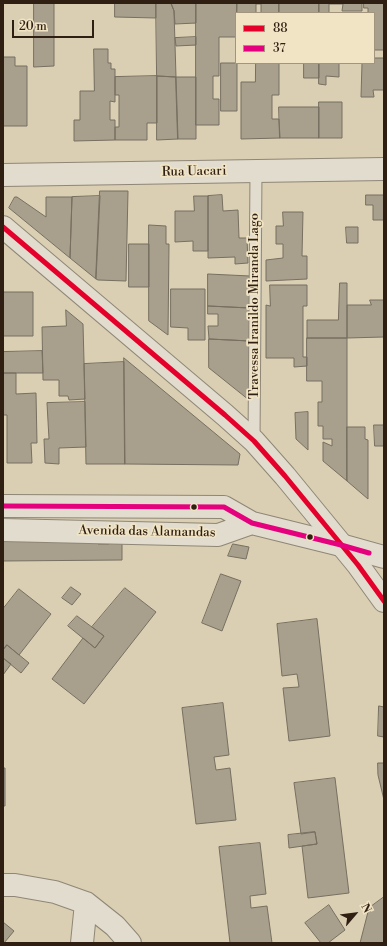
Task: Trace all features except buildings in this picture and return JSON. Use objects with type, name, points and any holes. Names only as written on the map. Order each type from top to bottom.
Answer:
[{"type":"street","name":"Rua Uacari","points":[[3,175],[384,169]]},
{"type":"street","points":[[3,227],[254,441],[342,545],[384,601]]},
{"type":"street","name":"Avenida das Alamandas","points":[[3,506],[224,507],[252,523]]},
{"type":"street","points":[[252,523],[342,545],[384,558]]},
{"type":"street","name":"Avenida das Alamandas","points":[[3,530],[218,534],[252,523]]},
{"type":"street","points":[[3,885],[55,892],[86,903],[115,926],[130,943]]},
{"type":"street","points":[[82,943],[86,903]]},
{"type":"lane","name":"Travessa Iranildo Miranda Lago","points":[[254,441],[256,172]]},
{"type":"transit line","name":"88","points":[[3,227],[254,441],[285,476],[358,565],[384,601]]},
{"type":"transit line","name":"37","points":[[3,506],[224,507],[252,523],[369,553]]}]
